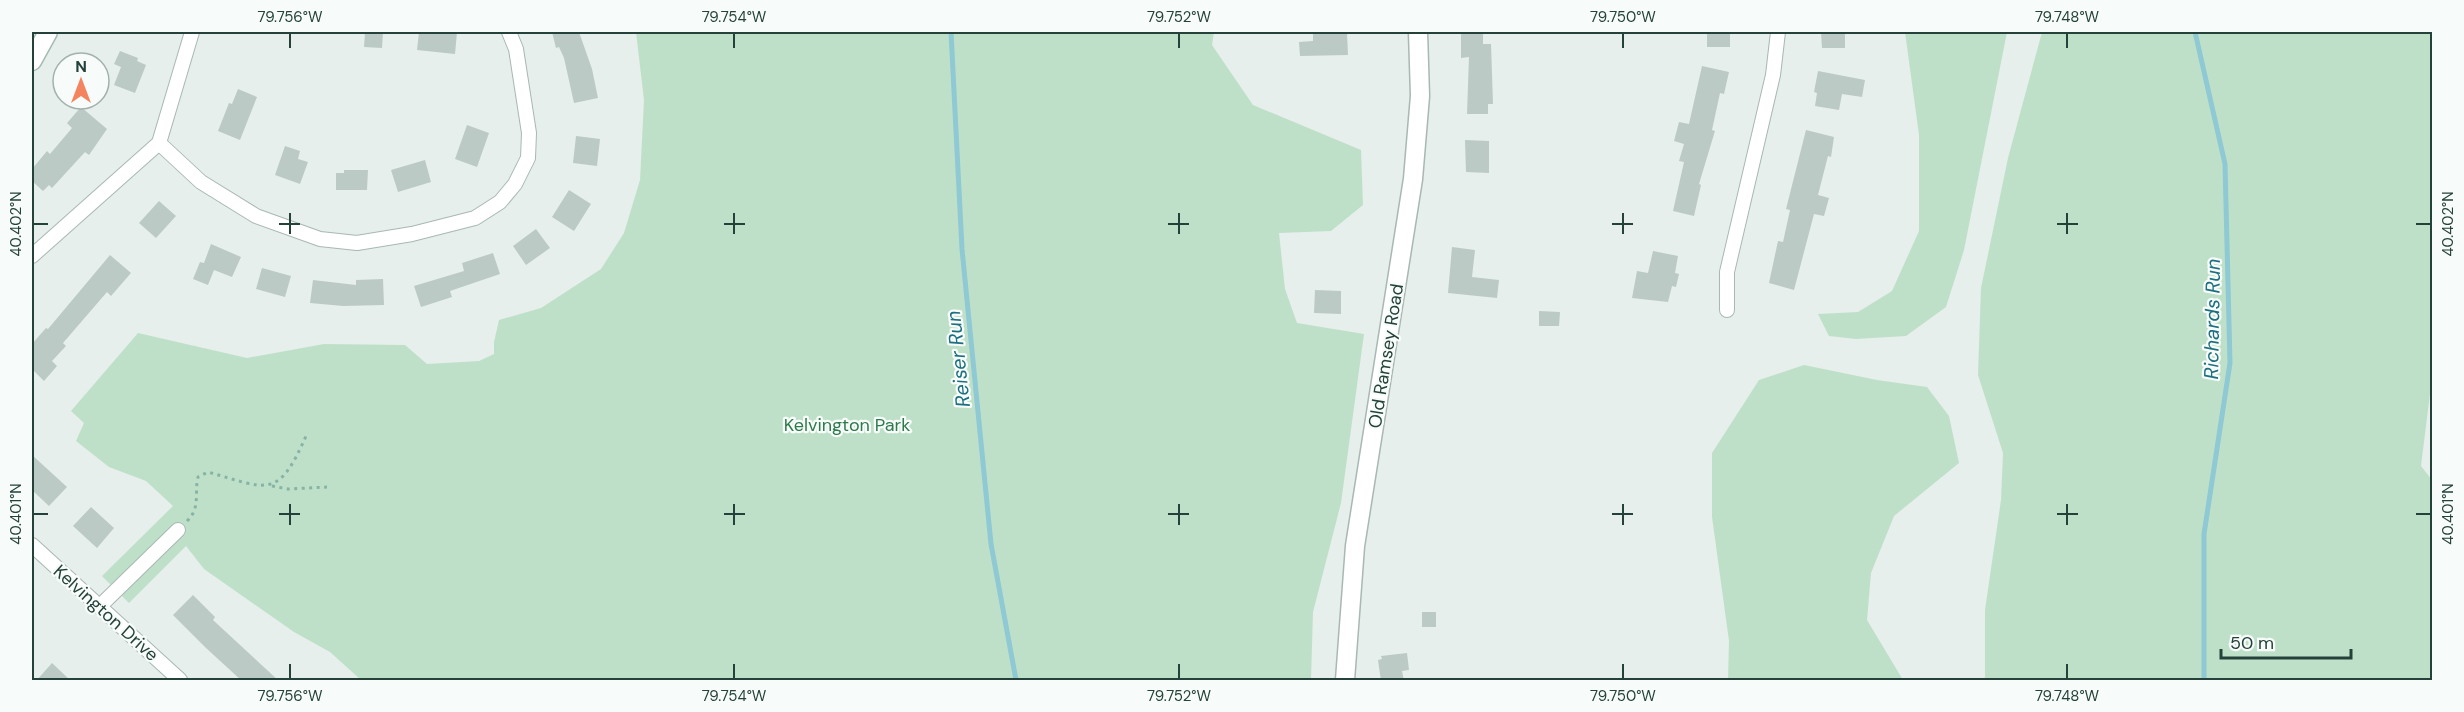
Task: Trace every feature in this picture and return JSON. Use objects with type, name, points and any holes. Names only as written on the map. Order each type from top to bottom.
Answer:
[{"type":"street","points":[[32,61],[48,32]]},
{"type":"street","points":[[32,256],[159,143],[192,32]]},
{"type":"street","points":[[159,143],[201,182],[256,216],[320,239],[357,243],[412,234],[475,218],[500,202],[515,184],[528,158],[529,133],[521,81],[516,50],[508,32]]},
{"type":"street","name":"Old Ramsey Road","points":[[1345,681],[1355,546],[1413,179],[1420,96],[1418,32]]},
{"type":"street","points":[[1727,310],[1727,272],[1773,75],[1778,32]]},
{"type":"street","points":[[99,607],[178,530]]},
{"type":"street","name":"Kelvington Drive","points":[[32,545],[180,681]]},
{"type":"path","points":[[270,486],[283,479],[296,460],[306,436]]},
{"type":"path","points":[[178,530],[193,516],[197,505],[195,489],[198,477],[208,472],[256,486],[288,489],[327,487]]},
{"type":"green space","name":"Kelvington Park","points":[[636,32],[1214,32],[1212,45],[1253,105],[1361,150],[1363,205],[1331,231],[1279,233],[1285,289],[1297,323],[1364,334],[1341,503],[1313,612],[1311,680],[361,680],[330,652],[294,632],[204,569],[186,546],[129,603],[102,576],[173,506],[146,481],[109,467],[76,441],[84,423],[71,411],[138,333],[247,358],[324,344],[405,345],[427,364],[479,361],[494,354],[499,320],[541,308],[601,269],[624,233],[640,180],[644,100]]},
{"type":"green space","points":[[1905,32],[2007,32],[1964,250],[1946,307],[1906,336],[1856,339],[1829,336],[1818,314],[1858,312],[1892,291],[1919,231],[1919,135]]},
{"type":"green space","points":[[2042,32],[2432,32],[2432,378],[2421,466],[2432,480],[2432,680],[1983,680],[1985,677],[1985,610],[2001,500],[2003,453],[1978,375],[1981,288],[2008,158]]},
{"type":"green space","points":[[1804,365],[1877,380],[1927,387],[1949,416],[1959,463],[1894,516],[1871,573],[1867,620],[1903,680],[1728,680],[1729,641],[1712,517],[1712,453],[1759,380]]},
{"type":"building","points":[[365,32],[383,32],[382,48],[364,47]]},
{"type":"building","points":[[419,32],[457,32],[455,54],[417,50]]},
{"type":"building","points":[[552,32],[579,32],[592,69],[598,98],[574,103],[564,58],[559,47],[556,48]]},
{"type":"building","points":[[1461,32],[1483,32],[1483,44],[1491,44],[1493,104],[1488,104],[1488,114],[1467,114],[1469,57],[1461,58]]},
{"type":"building","points":[[1707,32],[1730,32],[1730,47],[1707,47]]},
{"type":"building","points":[[1821,32],[1845,32],[1845,48],[1822,48]]},
{"type":"building","points":[[1347,33],[1348,55],[1300,56],[1299,42],[1313,41],[1313,34]]},
{"type":"building","points":[[120,51],[138,58],[137,61],[146,65],[135,93],[114,85],[121,67],[114,64]]},
{"type":"building","points":[[1702,66],[1729,72],[1724,94],[1720,93],[1712,130],[1715,131],[1699,184],[1701,185],[1694,216],[1673,211],[1684,162],[1679,161],[1684,144],[1674,141],[1679,122],[1689,124]]},
{"type":"building","points":[[1818,71],[1865,80],[1862,97],[1842,94],[1839,110],[1815,106],[1817,93],[1814,92]]},
{"type":"building","points":[[238,89],[257,97],[240,140],[218,131],[229,103],[232,104]]},
{"type":"building","points":[[78,111],[86,111],[107,129],[89,155],[85,152],[52,188],[49,185],[43,191],[32,181],[32,169],[47,151],[50,154],[72,128],[67,123]]},
{"type":"building","points":[[467,125],[489,133],[477,167],[455,159]]},
{"type":"building","points":[[1806,130],[1834,137],[1831,157],[1828,156],[1818,195],[1829,198],[1824,216],[1814,214],[1794,290],[1769,283],[1778,241],[1783,242],[1790,210],[1786,209]]},
{"type":"building","points":[[576,136],[600,139],[597,166],[573,163]]},
{"type":"building","points":[[1465,140],[1489,141],[1489,173],[1466,172]]},
{"type":"building","points":[[285,146],[300,151],[298,159],[308,162],[300,184],[275,175]]},
{"type":"building","points":[[425,160],[431,182],[398,192],[391,170]]},
{"type":"building","points":[[344,170],[368,170],[367,190],[336,190],[336,173],[344,173]]},
{"type":"building","points":[[569,190],[591,204],[574,231],[552,217]]},
{"type":"building","points":[[159,201],[176,216],[156,238],[139,223]]},
{"type":"building","points":[[536,229],[550,248],[526,265],[513,246]]},
{"type":"building","points":[[211,244],[241,257],[232,277],[214,270],[208,285],[193,279],[200,262],[204,263]]},
{"type":"building","points":[[1452,247],[1475,250],[1472,277],[1499,280],[1497,298],[1448,293]]},
{"type":"building","points":[[1653,251],[1678,256],[1675,273],[1679,274],[1676,287],[1672,286],[1668,302],[1632,298],[1637,271],[1648,273]]},
{"type":"building","points":[[493,253],[500,274],[450,291],[452,297],[421,307],[414,286],[464,271],[462,263]]},
{"type":"building","points":[[110,255],[131,273],[111,296],[107,292],[63,343],[66,346],[52,361],[57,366],[44,381],[32,369],[32,344],[46,328],[48,329]]},
{"type":"building","points":[[262,268],[291,276],[285,297],[256,289]]},
{"type":"building","points":[[383,279],[384,305],[343,306],[310,303],[313,280],[356,285],[356,280]]},
{"type":"building","points":[[1315,290],[1341,291],[1341,314],[1314,313]]},
{"type":"building","points":[[1539,311],[1560,312],[1559,326],[1539,326]]},
{"type":"building","points":[[32,455],[67,487],[49,506],[32,490]]},
{"type":"building","points":[[91,507],[114,528],[97,548],[73,526]]},
{"type":"building","points":[[193,595],[215,617],[213,620],[279,681],[242,681],[173,615]]},
{"type":"building","points":[[1422,612],[1436,612],[1436,627],[1422,627]]},
{"type":"building","points":[[1407,653],[1409,670],[1402,671],[1404,681],[1381,681],[1378,660],[1382,659],[1381,656]]},
{"type":"building","points":[[52,663],[71,681],[36,681]]},
{"type":"waterway","name":"Reiser Run","points":[[951,32],[962,249],[991,544],[1016,680]]},
{"type":"waterway","name":"Richards Run","points":[[2195,32],[2225,164],[2230,363],[2204,534],[2204,680]]}]
